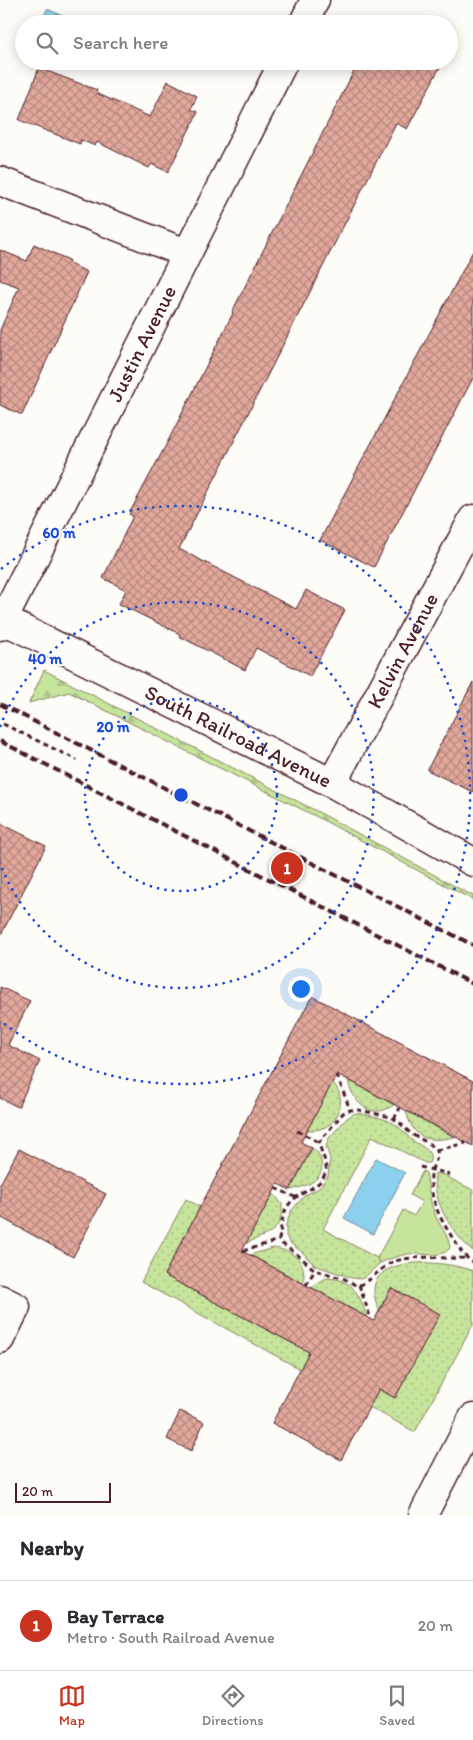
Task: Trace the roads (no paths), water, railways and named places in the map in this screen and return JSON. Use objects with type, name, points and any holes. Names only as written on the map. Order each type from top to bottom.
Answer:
[{"type":"street","points":[[308,15],[315,0]]},
{"type":"street","name":"Justin Avenue","points":[[1,621],[279,70]]},
{"type":"street","points":[[0,181],[186,254]]},
{"type":"street","name":"Kelvin Avenue","points":[[332,783],[473,519]]},
{"type":"street","name":"South Railroad Avenue","points":[[1,621],[332,783],[473,862]]},
{"type":"street","points":[[0,1299],[16,1308],[0,1339]]},
{"type":"street","points":[[423,1515],[473,1418]]},
{"type":"water","points":[[47,9],[61,15],[45,15]]},
{"type":"water","points":[[376,1158],[405,1173],[373,1234],[344,1218]]},
{"type":"railway","points":[[0,704],[473,945]]},
{"type":"railway","points":[[0,741],[473,984]]},
{"type":"place","name":"Bay Terrace","points":[[287,868]]}]
